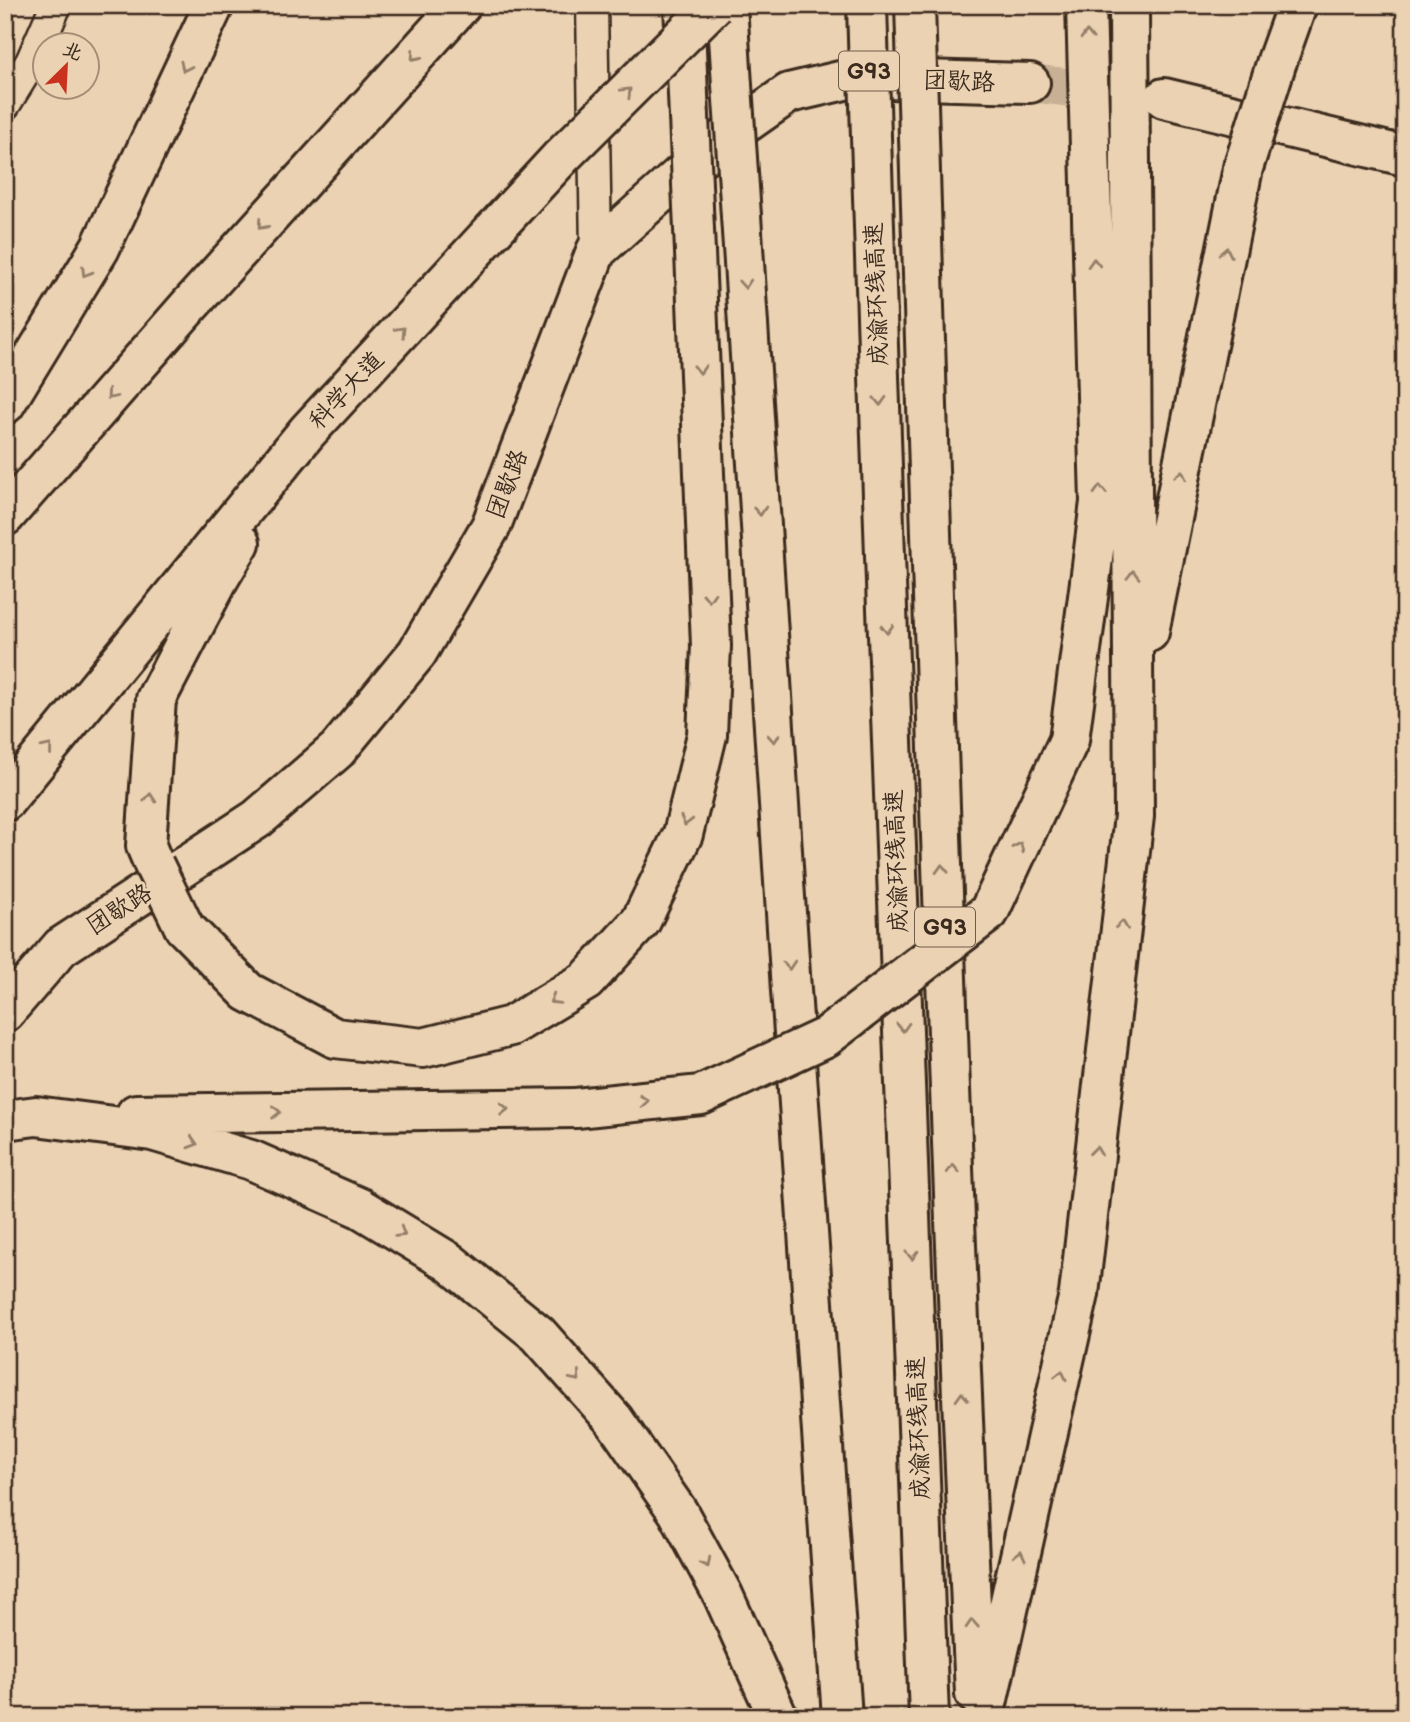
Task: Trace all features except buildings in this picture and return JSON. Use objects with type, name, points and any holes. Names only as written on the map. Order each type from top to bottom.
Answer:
[{"type":"main road","points":[[5,404],[100,248],[214,5]]},
{"type":"main road","points":[[5,516],[188,307],[461,5]]},
{"type":"main road","points":[[307,432],[218,580],[156,699],[146,846],[184,927],[248,992],[335,1038],[423,1048],[511,1026],[586,981],[641,921],[683,834],[707,734],[711,646],[684,5]]},
{"type":"main road","name":"科学大道","points":[[5,801],[307,432],[561,157],[714,5]]},
{"type":"main road","points":[[727,5],[791,990],[842,1717]]},
{"type":"main road","name":"成渝环线高速","points":[[867,5],[884,542],[929,1717]]},
{"type":"main road","name":"成渝环线高速","points":[[915,5],[936,685],[976,1717]]},
{"type":"main road","points":[[21,1118],[576,1108],[701,1095],[826,1037],[989,912],[1069,740],[1101,502],[1086,5]]},
{"type":"main road","points":[[984,1717],[1079,1294],[1134,816],[1129,5]]},
{"type":"main road","points":[[1134,710],[1243,168],[1297,5]]},
{"type":"main road","name":"团歇路","points":[[5,1012],[61,947],[257,818],[337,750],[417,653],[491,526],[596,251],[713,146],[789,93],[853,78],[1030,83]]},
{"type":"main road","points":[[1164,99],[1405,156]]},
{"type":"main road","points":[[21,1118],[152,1131],[251,1160],[360,1208],[449,1262],[538,1334],[614,1420],[678,1512],[723,1595],[778,1717]]},
{"type":"street","points":[[5,104],[31,62],[56,5]]},
{"type":"street","points":[[592,5],[596,251]]},
{"type":"tunnel","points":[[1030,83],[1162,98]]}]
